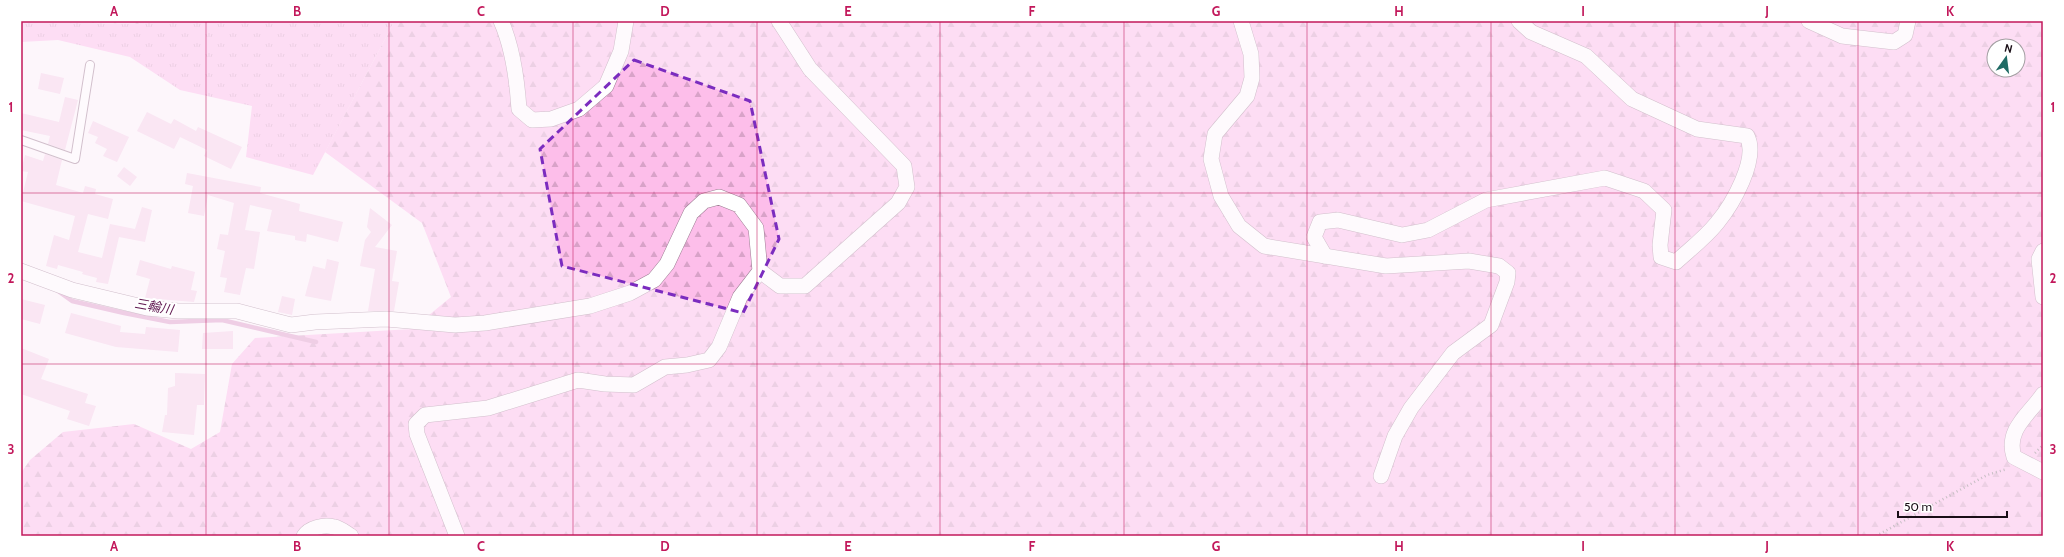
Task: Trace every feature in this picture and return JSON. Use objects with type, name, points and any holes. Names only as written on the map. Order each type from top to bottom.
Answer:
[{"type":"street","points":[[501,21],[506,33],[517,78],[519,109],[532,120],[551,119],[578,109],[606,86],[621,52],[626,21]]},
{"type":"street","points":[[760,271],[780,286],[805,286],[898,203],[906,187],[904,166],[810,69],[779,21]]},
{"type":"street","points":[[1241,21],[1251,54],[1252,78],[1247,96],[1215,134],[1211,159],[1221,196],[1239,226],[1264,246],[1386,266],[1470,261],[1499,266],[1508,273],[1507,282],[1491,326],[1453,353],[1411,408],[1396,436],[1381,476]]},
{"type":"street","points":[[1325,256],[1314,237],[1320,222],[1338,220],[1402,235],[1428,230],[1486,200],[1605,178],[1644,191],[1664,210],[1660,245],[1661,258],[1676,262],[1717,223],[1738,190],[1747,167],[1751,143],[1748,136],[1697,129],[1632,99],[1586,56],[1531,32],[1519,21]]},
{"type":"street","points":[[1809,21],[1842,36],[1894,42],[1906,34],[1908,21]]},
{"type":"street","points":[[21,271],[72,290],[147,308],[178,311],[237,311],[291,325],[315,322],[386,319],[455,325],[485,323],[590,306],[630,293],[654,280],[667,264],[691,213],[704,201],[719,197],[739,205],[756,228],[760,271],[740,297],[719,347],[709,360],[687,365],[665,367],[634,385],[605,384],[578,380],[488,408],[425,415],[416,424],[418,434],[457,536]]},
{"type":"street","points":[[2043,252],[2039,259],[2043,297]]},
{"type":"street","points":[[2043,394],[2022,418],[2012,442],[2014,457],[2043,472]]},
{"type":"street","points":[[304,536],[306,533],[317,527],[334,527],[351,536]]},
{"type":"lane","points":[[21,140],[74,159],[90,65]]},
{"type":"path","points":[[1876,536],[1987,475],[2026,463]]},
{"type":"highlighted area","points":[[634,60],[750,101],[779,239],[743,313],[562,266],[540,149]]},
{"type":"green space","points":[[21,21],[145,21],[144,24]]},
{"type":"green space","points":[[145,21],[392,21],[393,24],[313,175],[246,157],[252,106],[180,90],[130,57],[58,40],[21,42],[21,22],[144,24]]},
{"type":"green space","points":[[392,21],[2043,21],[2043,536],[21,536],[21,473],[30,460],[63,432],[134,424],[191,449],[220,432],[232,364],[255,338],[412,329],[451,297],[422,223],[325,152],[393,24]]},
{"type":"building","points":[[41,73],[64,78],[60,94],[38,89]]},
{"type":"building","points":[[65,97],[78,100],[65,150],[48,144],[50,136],[21,130],[21,113],[59,122]]},
{"type":"building","points":[[147,112],[171,124],[174,119],[196,131],[198,127],[242,147],[231,169],[204,156],[207,150],[180,137],[174,149],[137,131]]},
{"type":"building","points":[[93,121],[129,137],[117,162],[103,156],[107,149],[95,143],[98,137],[88,133]]},
{"type":"building","points":[[45,154],[62,160],[56,185],[83,193],[85,186],[96,189],[95,194],[113,199],[108,219],[88,214],[78,252],[102,258],[110,224],[135,229],[142,207],[152,210],[145,242],[119,237],[108,284],[96,282],[97,278],[82,274],[83,272],[58,265],[57,269],[46,266],[54,235],[69,240],[75,216],[21,201],[28,172],[21,171],[25,155],[43,161]]},
{"type":"building","points":[[124,167],[137,177],[130,186],[117,176]]},
{"type":"building","points":[[187,173],[261,187],[260,193],[300,204],[299,211],[343,222],[338,242],[307,234],[306,242],[295,240],[295,236],[267,231],[272,210],[250,205],[245,230],[260,232],[254,269],[246,268],[240,295],[224,292],[227,278],[220,277],[225,251],[217,249],[220,234],[228,235],[234,203],[208,195],[204,216],[188,213],[193,186],[185,184]]},
{"type":"building","points":[[370,208],[392,225],[375,247],[397,251],[392,281],[399,282],[394,311],[368,311],[375,269],[360,266],[365,240],[371,232],[367,227]]},
{"type":"building","points":[[327,259],[339,262],[331,301],[305,296],[313,266],[325,269]]},
{"type":"building","points":[[140,260],[171,269],[172,266],[195,272],[191,290],[197,291],[194,302],[145,298],[150,279],[136,275]]},
{"type":"building","points":[[282,296],[295,299],[292,315],[278,312]]},
{"type":"building","points":[[21,299],[45,305],[40,324],[21,319]]},
{"type":"building","points":[[71,313],[121,326],[120,332],[145,334],[146,327],[180,330],[178,352],[116,347],[65,333]]},
{"type":"building","points":[[233,331],[233,349],[202,349],[203,333]]},
{"type":"building","points":[[21,348],[49,359],[41,379],[88,394],[85,403],[96,406],[89,426],[67,419],[70,411],[21,394]]},
{"type":"building","points":[[175,373],[205,374],[204,405],[197,405],[194,435],[162,432],[165,415],[167,415],[168,388],[175,386]]},
{"type":"waterway","name":"三輪川","points":[[58,291],[72,301],[124,313],[170,322],[222,320],[316,342]]}]
